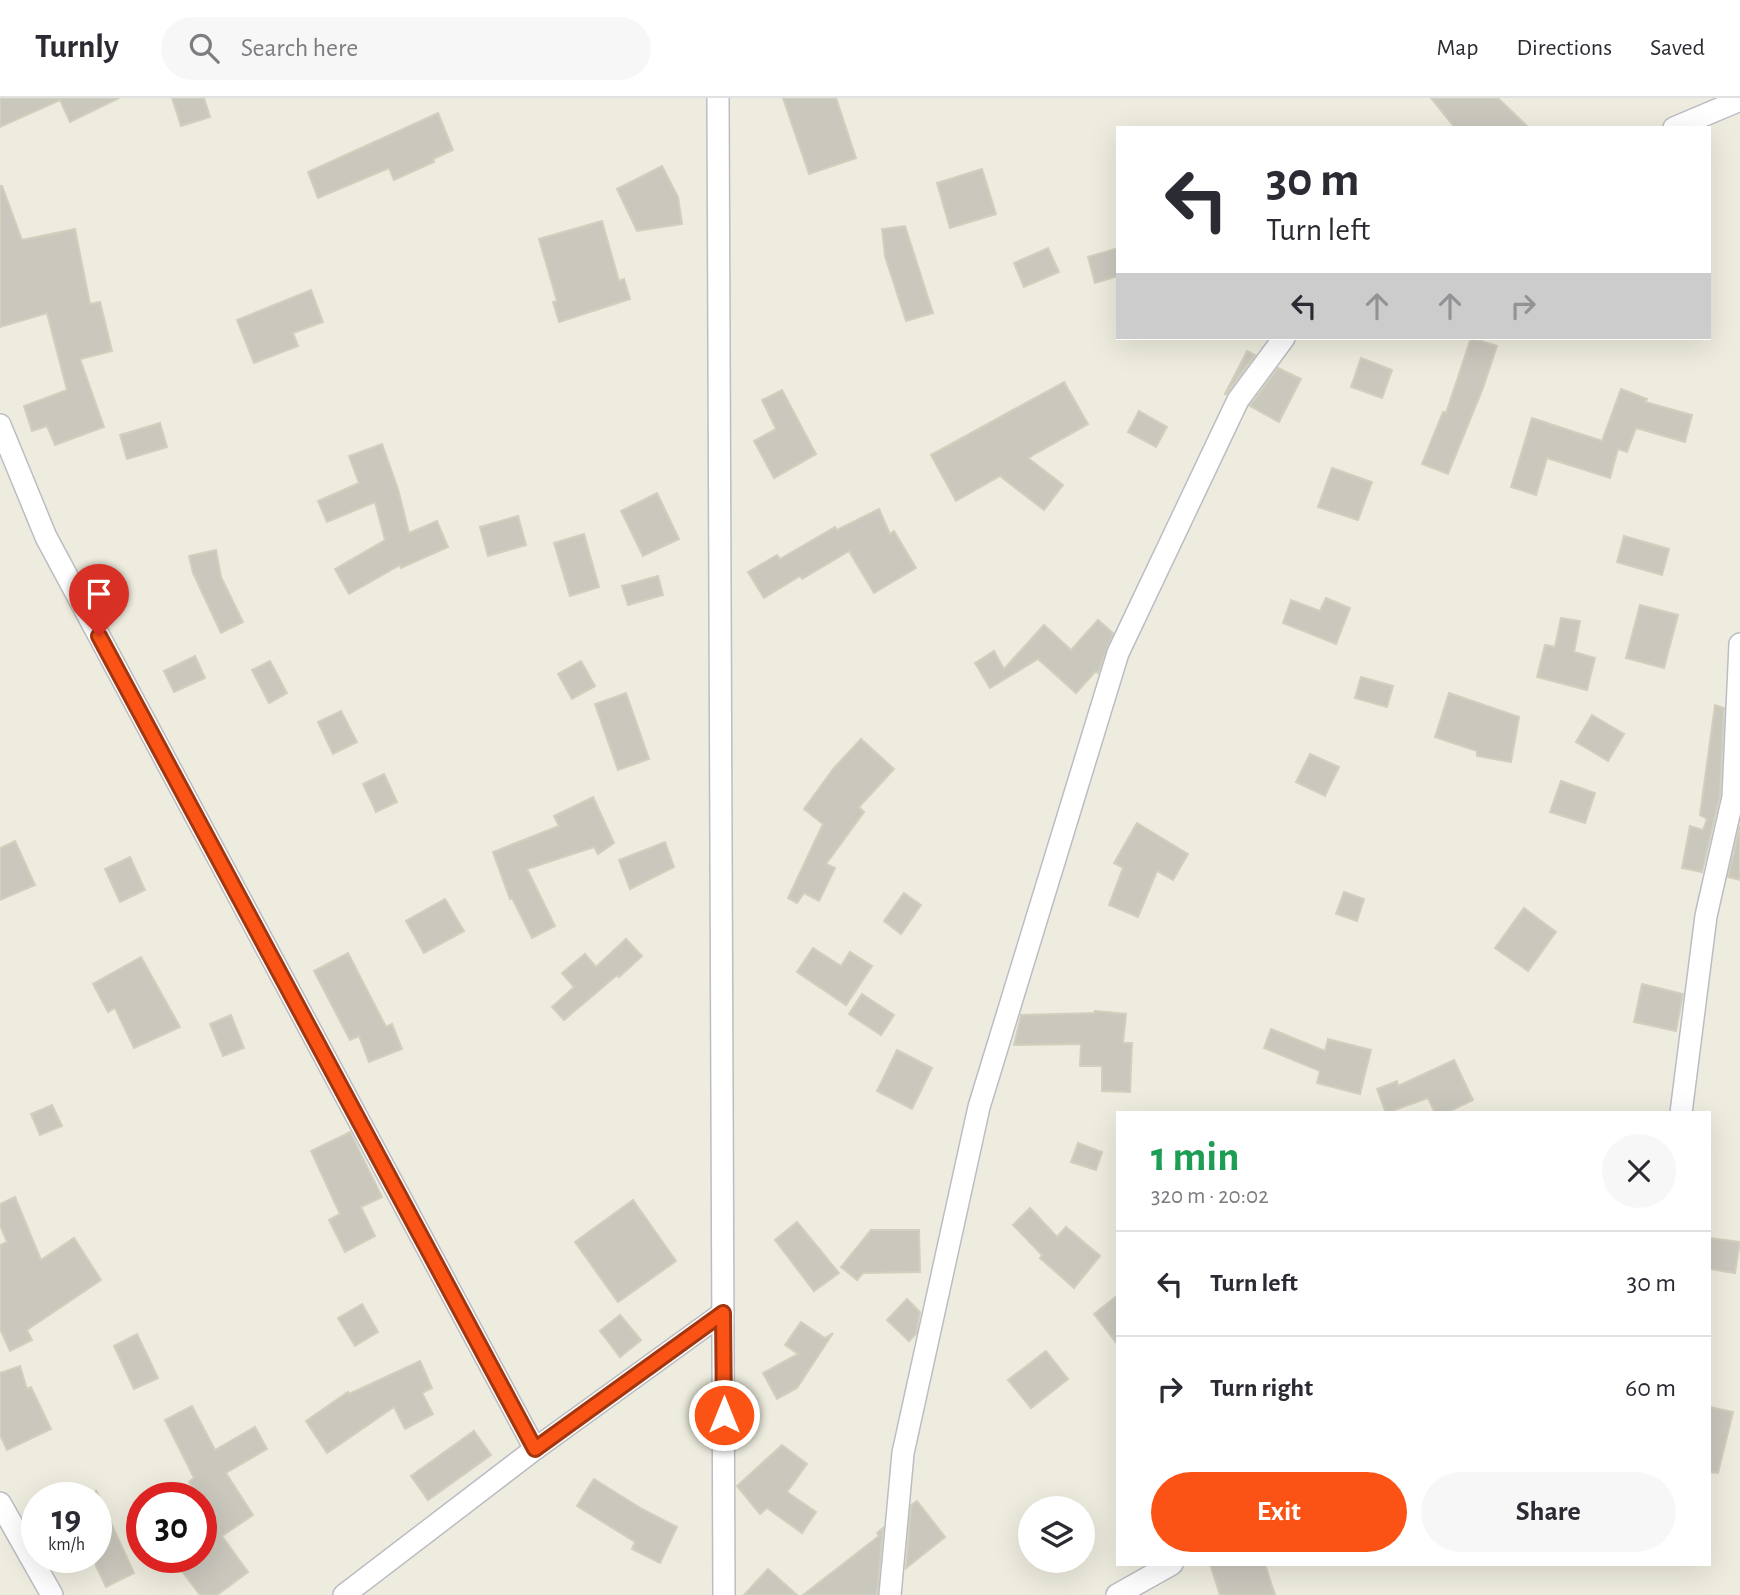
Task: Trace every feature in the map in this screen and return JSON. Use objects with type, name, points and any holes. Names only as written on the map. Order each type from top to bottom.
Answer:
[{"type":"street","points":[[718,98],[724,1595]]},
{"type":"street","points":[[1679,126],[1740,100]]},
{"type":"street","points":[[890,1595],[903,1452],[979,1107],[1118,653],[1238,400],[1283,340]]},
{"type":"street","points":[[0,425],[46,537],[535,1449]]},
{"type":"street","points":[[1681,1111],[1706,916],[1733,797],[1740,644]]},
{"type":"street","points":[[344,1595],[535,1449],[723,1313]]},
{"type":"street","points":[[0,1503],[52,1595]]},
{"type":"street","points":[[1116,1595],[1168,1566]]},
{"type":"building","points":[[0,98],[119,98],[70,122],[60,100],[0,127]]},
{"type":"building","points":[[172,98],[204,98],[210,117],[181,126]]},
{"type":"building","points":[[783,98],[836,98],[856,158],[809,174]]},
{"type":"building","points":[[1431,98],[1498,98],[1527,126],[1453,126]]},
{"type":"building","points":[[438,113],[453,150],[394,180],[389,168],[318,198],[308,172]]},
{"type":"building","points":[[662,166],[678,197],[682,224],[637,231],[617,189]]},
{"type":"building","points":[[982,169],[996,214],[950,228],[937,183]]},
{"type":"building","points":[[0,186],[22,240],[75,229],[90,304],[100,302],[112,351],[80,359],[104,427],[55,445],[47,426],[32,431],[24,406],[67,390],[47,313],[0,327]]},
{"type":"building","points":[[602,221],[619,281],[624,279],[630,299],[559,322],[553,302],[557,301],[539,239]]},
{"type":"building","points":[[905,226],[933,313],[906,321],[885,256],[882,229]]},
{"type":"building","points":[[1048,248],[1059,272],[1024,287],[1014,263]]},
{"type":"building","points":[[1116,249],[1116,277],[1095,283],[1088,257]]},
{"type":"building","points":[[311,290],[323,322],[293,333],[298,346],[254,363],[237,320]]},
{"type":"building","points":[[1470,340],[1497,346],[1448,474],[1422,464],[1443,412],[1446,413]]},
{"type":"building","points":[[1247,351],[1255,355],[1225,394]]},
{"type":"building","points":[[1361,358],[1392,370],[1382,398],[1351,387]]},
{"type":"building","points":[[1278,368],[1301,379],[1279,422],[1250,406]]},
{"type":"building","points":[[1064,382],[1088,424],[1028,458],[1063,485],[1044,510],[1000,476],[956,501],[931,455]]},
{"type":"building","points":[[1621,389],[1647,399],[1645,402],[1692,415],[1685,442],[1636,428],[1627,452],[1618,449],[1610,478],[1547,458],[1536,495],[1511,487],[1532,418],[1602,441]]},
{"type":"building","points":[[782,390],[816,454],[774,478],[754,441],[776,429],[762,400]]},
{"type":"building","points":[[1139,411],[1167,427],[1156,447],[1128,432]]},
{"type":"building","points":[[160,423],[167,447],[127,459],[120,435]]},
{"type":"building","points":[[382,444],[398,489],[409,533],[437,521],[448,547],[401,568],[400,565],[349,594],[335,569],[385,540],[375,502],[327,522],[318,501],[359,483],[349,456]]},
{"type":"building","points":[[1332,468],[1372,482],[1358,520],[1318,507]]},
{"type":"building","points":[[657,493],[679,539],[643,556],[621,511]]},
{"type":"building","points":[[879,509],[890,534],[894,531],[916,568],[874,593],[849,551],[764,598],[748,572],[777,555],[780,559],[835,527],[837,530]]},
{"type":"building","points":[[518,516],[526,545],[488,556],[480,527]]},
{"type":"building","points":[[584,534],[599,587],[570,596],[554,543]]},
{"type":"building","points":[[1624,536],[1669,549],[1662,575],[1617,562]]},
{"type":"building","points":[[216,550],[221,577],[243,622],[221,633],[193,573],[189,556]]},
{"type":"building","points":[[658,576],[663,595],[628,605],[622,586]]},
{"type":"building","points":[[1326,598],[1350,608],[1336,644],[1283,623],[1291,600],[1320,611]]},
{"type":"building","points":[[1640,605],[1678,615],[1664,668],[1626,658]]},
{"type":"building","points":[[1561,618],[1580,621],[1574,652],[1595,658],[1587,690],[1537,677],[1545,645],[1555,647]]},
{"type":"building","points":[[1098,620],[1113,633],[1098,673],[1096,671],[1076,693],[1038,659],[990,688],[975,663],[994,651],[1004,669],[1044,625],[1071,650]]},
{"type":"building","points":[[195,656],[205,678],[174,692],[164,671]]},
{"type":"building","points":[[270,661],[287,693],[269,703],[252,670]]},
{"type":"building","points":[[581,661],[595,686],[572,699],[558,674]]},
{"type":"building","points":[[1361,677],[1393,686],[1387,707],[1355,698]]},
{"type":"building","points":[[626,693],[649,759],[618,770],[595,704]]},
{"type":"building","points":[[1449,693],[1519,717],[1511,762],[1477,756],[1477,751],[1435,737]]},
{"type":"building","points":[[1715,705],[1724,708],[1720,795],[1702,872],[1682,868],[1690,826],[1703,830],[1707,819],[1700,815]]},
{"type":"building","points":[[341,711],[357,742],[333,754],[318,722]]},
{"type":"building","points":[[1592,715],[1624,734],[1608,761],[1576,742]]},
{"type":"building","points":[[861,739],[894,769],[859,807],[864,812],[826,864],[835,868],[819,901],[804,893],[797,903],[788,898],[823,824],[804,809],[834,768]]},
{"type":"building","points":[[1310,754],[1339,767],[1325,796],[1296,782]]},
{"type":"building","points":[[384,774],[397,802],[376,812],[363,784]]},
{"type":"building","points":[[1561,781],[1595,793],[1585,823],[1550,812]]},
{"type":"building","points":[[593,797],[614,843],[598,854],[594,847],[527,869],[555,926],[532,938],[512,898],[510,899],[493,852],[559,826],[554,816]]},
{"type":"building","points":[[1137,823],[1188,854],[1173,880],[1157,871],[1138,917],[1109,905],[1123,868],[1114,863]]},
{"type":"building","points":[[1740,825],[1740,880],[1728,877]]},
{"type":"building","points":[[15,841],[35,885],[0,900],[0,848]]},
{"type":"building","points":[[665,842],[674,867],[630,889],[619,860]]},
{"type":"building","points":[[130,857],[145,890],[120,902],[105,869]]},
{"type":"building","points":[[1344,892],[1364,899],[1357,921],[1336,914]]},
{"type":"building","points":[[904,893],[921,905],[901,934],[884,921]]},
{"type":"building","points":[[445,899],[464,931],[424,953],[406,921]]},
{"type":"building","points":[[1524,908],[1556,932],[1528,971],[1495,948]]},
{"type":"building","points":[[626,939],[642,956],[564,1020],[552,1007],[574,987],[562,973],[585,954],[596,967]]},
{"type":"building","points":[[813,948],[841,966],[850,952],[872,966],[846,1005],[797,972]]},
{"type":"building","points":[[348,953],[386,1027],[392,1024],[402,1049],[369,1062],[359,1036],[350,1040],[314,971]]},
{"type":"building","points":[[141,957],[180,1027],[134,1048],[115,1008],[108,1012],[93,984]]},
{"type":"building","points":[[1642,984],[1683,994],[1676,1031],[1634,1022]]},
{"type":"building","points":[[862,994],[894,1015],[881,1035],[849,1014]]},
{"type":"building","points":[[1095,1011],[1126,1014],[1123,1043],[1132,1043],[1130,1092],[1102,1091],[1102,1066],[1080,1066],[1081,1044],[1014,1045],[1021,1015]]},
{"type":"building","points":[[231,1015],[244,1048],[223,1056],[210,1024]]},
{"type":"building","points":[[1271,1029],[1325,1051],[1328,1039],[1371,1050],[1360,1094],[1317,1083],[1320,1071],[1264,1048]]},
{"type":"building","points":[[897,1050],[932,1068],[912,1109],[877,1091]]},
{"type":"building","points":[[1454,1060],[1473,1100],[1450,1111],[1434,1111],[1428,1098],[1385,1111],[1377,1089],[1397,1081],[1398,1086]]},
{"type":"building","points":[[52,1105],[62,1126],[40,1135],[31,1114]]},
{"type":"building","points":[[350,1132],[382,1197],[361,1207],[375,1236],[345,1252],[329,1220],[340,1214],[311,1151]]},
{"type":"building","points":[[1078,1143],[1102,1152],[1096,1170],[1071,1162]]},
{"type":"building","points":[[15,1197],[41,1260],[74,1238],[101,1280],[27,1330],[32,1340],[10,1351],[0,1329],[0,1245],[7,1242],[0,1225],[0,1204]]},
{"type":"building","points":[[633,1200],[676,1261],[618,1302],[575,1242]]},
{"type":"building","points":[[1030,1208],[1057,1237],[1066,1227],[1100,1256],[1074,1288],[1040,1258],[1042,1255],[1013,1225]]},
{"type":"building","points":[[797,1222],[839,1273],[814,1291],[775,1240]]},
{"type":"building","points":[[871,1230],[919,1230],[920,1272],[863,1273],[857,1280],[841,1267]]},
{"type":"building","points":[[1711,1238],[1740,1242],[1735,1273],[1711,1269]]},
{"type":"building","points":[[1116,1297],[1116,1342],[1094,1314]]},
{"type":"building","points":[[907,1299],[920,1312],[916,1334],[909,1341],[887,1320]]},
{"type":"building","points":[[362,1304],[378,1332],[355,1346],[338,1318]]},
{"type":"building","points":[[620,1315],[641,1340],[620,1357],[600,1331]]},
{"type":"building","points":[[801,1322],[825,1338],[833,1333],[797,1388],[777,1399],[763,1373],[798,1354],[785,1345]]},
{"type":"building","points":[[137,1334],[158,1378],[134,1389],[114,1346]]},
{"type":"building","points":[[1046,1351],[1068,1379],[1031,1408],[1008,1380]]},
{"type":"building","points":[[420,1361],[432,1388],[422,1393],[433,1414],[405,1429],[394,1407],[327,1453],[306,1421],[348,1392],[349,1394]]},
{"type":"building","points":[[20,1366],[27,1389],[31,1387],[51,1429],[7,1450],[0,1435],[0,1373]]},
{"type":"building","points":[[192,1406],[215,1450],[255,1427],[267,1449],[226,1473],[253,1515],[222,1536],[248,1572],[217,1595],[200,1595],[183,1573],[217,1573],[217,1482],[189,1482],[194,1478],[165,1420]]},
{"type":"building","points":[[1711,1407],[1733,1412],[1718,1473],[1711,1472]]},
{"type":"building","points":[[474,1431],[491,1455],[428,1500],[411,1476]]},
{"type":"building","points":[[782,1445],[807,1464],[787,1492],[816,1512],[802,1533],[767,1508],[760,1514],[737,1486]]},
{"type":"building","points":[[594,1479],[677,1527],[660,1563],[632,1549],[635,1542],[577,1506]]},
{"type":"building","points":[[917,1501],[945,1537],[906,1568],[911,1505]]},
{"type":"building","points":[[112,1525],[126,1556],[126,1573],[134,1573],[106,1587],[99,1573],[112,1573]]},
{"type":"building","points":[[883,1528],[877,1595],[803,1595],[879,1536],[877,1533]]},
{"type":"building","points":[[1211,1566],[1266,1566],[1275,1595],[1220,1595]]},
{"type":"building","points":[[768,1569],[797,1595],[744,1595]]},
{"type":"route","points":[[99,636],[535,1449],[723,1313],[724,1415]]}]
